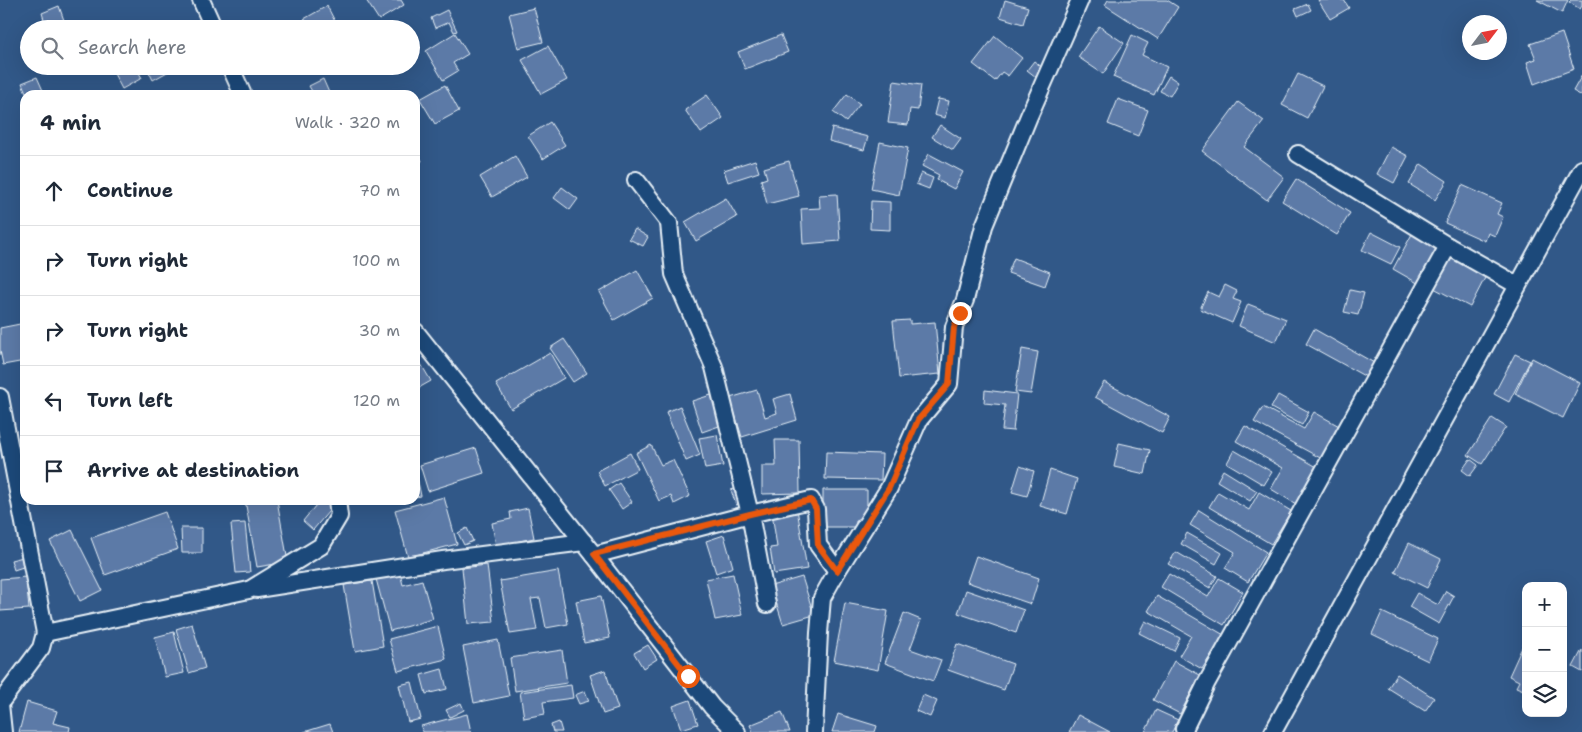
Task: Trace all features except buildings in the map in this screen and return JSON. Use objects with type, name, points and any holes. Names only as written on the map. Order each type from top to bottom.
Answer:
[{"type":"street","points":[[201,0],[210,20]]},
{"type":"street","points":[[814,732],[822,598],[889,488],[918,420],[949,384],[954,327],[965,300],[984,226],[1080,0]]},
{"type":"street","points":[[234,75],[241,90]]},
{"type":"street","points":[[1298,154],[1448,246],[1517,285]]},
{"type":"street","points":[[1273,732],[1582,169]]},
{"type":"street","points":[[636,180],[669,223],[674,274],[714,368],[750,514],[767,604]]},
{"type":"street","points":[[1185,732],[1184,729],[1206,684],[1448,246]]},
{"type":"street","points":[[420,337],[712,707],[737,732]]},
{"type":"street","points":[[0,397],[20,502]]},
{"type":"street","points":[[45,633],[249,590],[442,560],[588,548],[811,500],[816,509],[818,545],[837,571]]},
{"type":"street","points":[[3,732],[0,704],[41,648],[45,633],[21,505]]},
{"type":"street","points":[[249,590],[321,546],[340,516],[338,505]]},
{"type":"route","points":[[688,676],[594,554],[811,500],[816,509],[818,545],[837,571],[889,488],[918,420],[949,384],[954,327],[960,313]]}]
